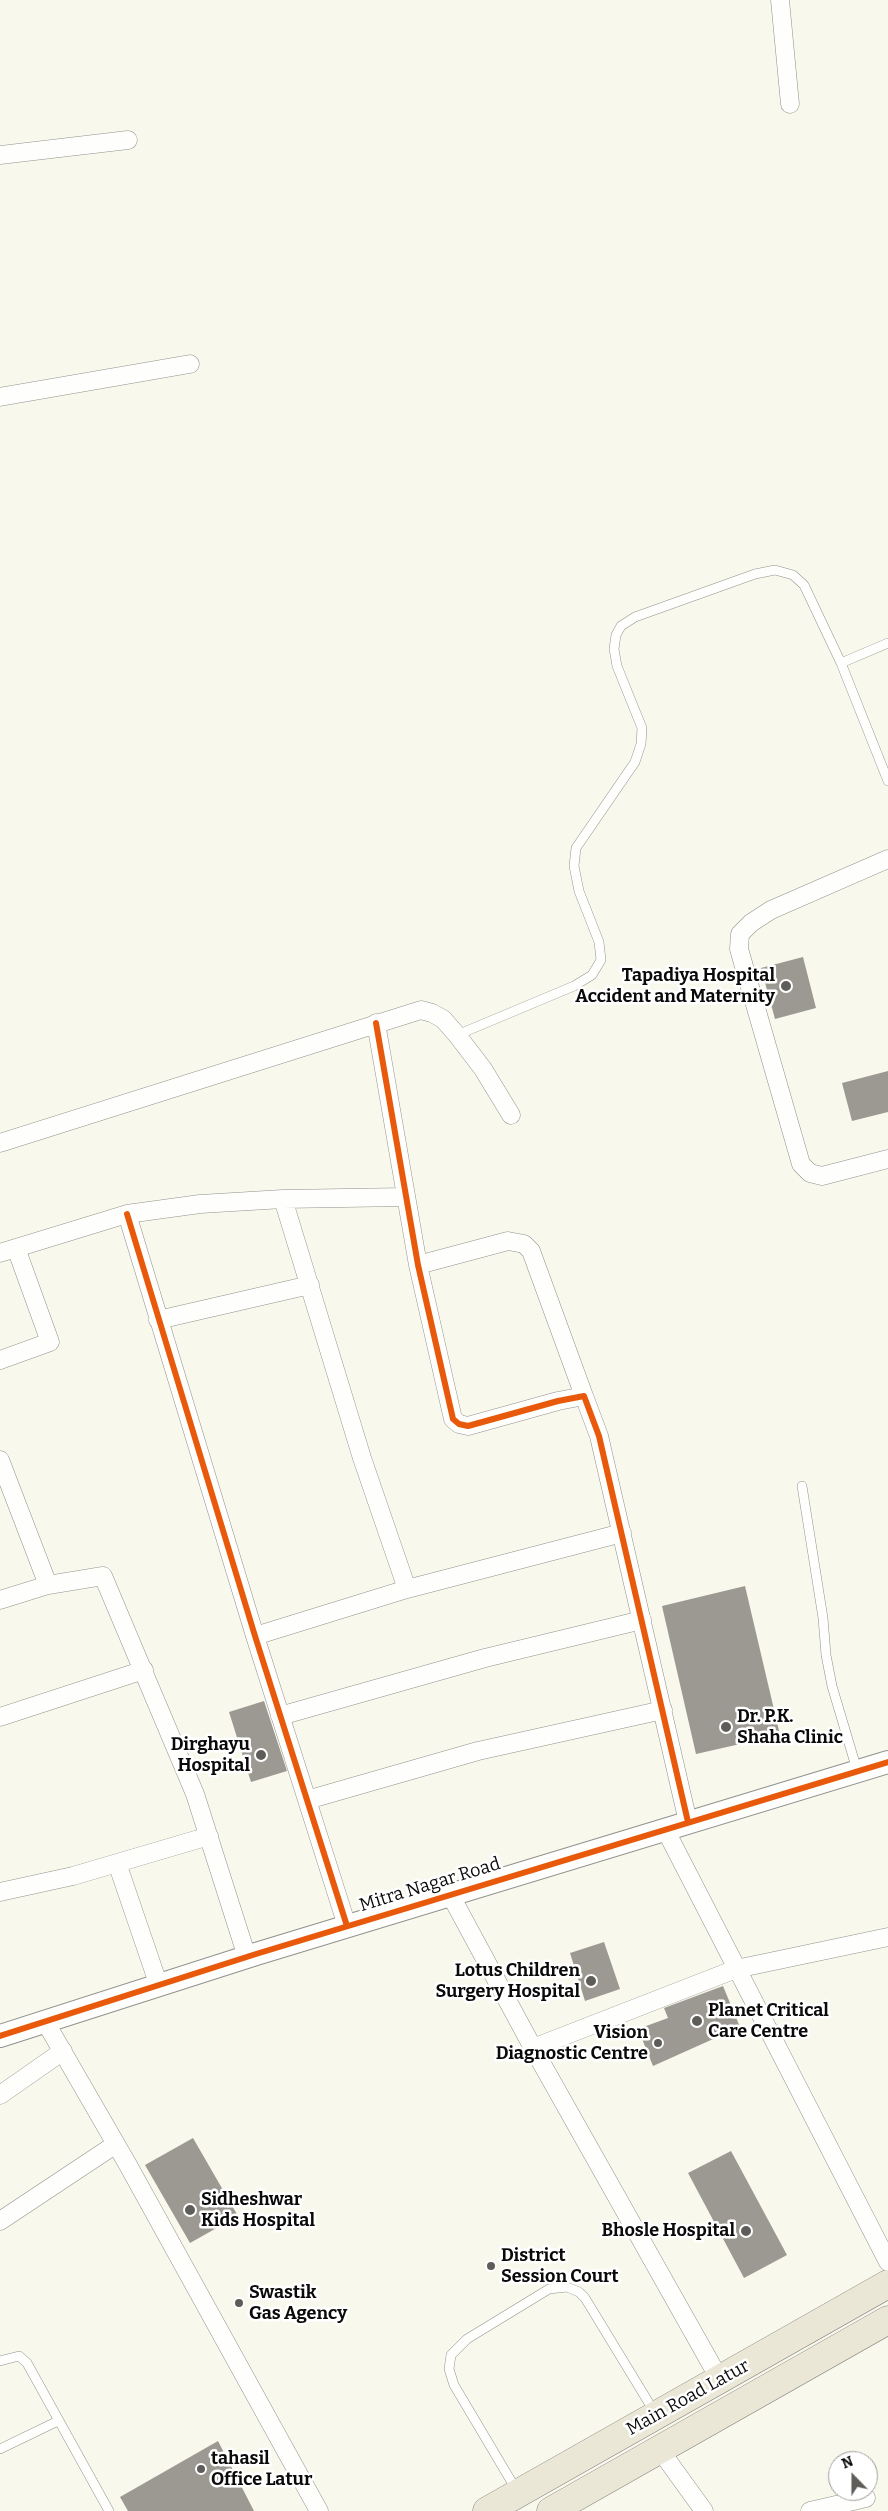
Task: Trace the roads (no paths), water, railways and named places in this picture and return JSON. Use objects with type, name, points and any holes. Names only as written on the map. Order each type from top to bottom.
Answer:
[{"type":"main road","name":"Main Road Latur","points":[[487,2511],[888,2284]]},
{"type":"main road","name":"Main Road Latur","points":[[551,2511],[888,2320]]},
{"type":"street","points":[[780,0],[790,104]]},
{"type":"street","points":[[0,155],[128,140]]},
{"type":"street","points":[[0,398],[190,364]]},
{"type":"street","points":[[888,859],[771,910],[750,923],[740,934],[739,949],[801,1164],[810,1173],[822,1176],[888,1159]]},
{"type":"street","points":[[0,1143],[421,1010],[432,1012],[443,1020],[457,1035],[483,1069],[511,1115]]},
{"type":"street","points":[[376,1023],[418,1265],[453,1419],[459,1424],[468,1426],[558,1401],[584,1396]]},
{"type":"street","points":[[0,1360],[50,1342],[8,1251],[127,1214],[200,1204],[283,1199],[405,1197]]},
{"type":"street","points":[[283,1199],[362,1458],[407,1589]]},
{"type":"street","points":[[127,1214],[255,1636],[347,1926]]},
{"type":"street","points":[[418,1265],[508,1241],[524,1244],[531,1251],[599,1436],[688,1822]]},
{"type":"street","points":[[158,1320],[310,1285]]},
{"type":"street","points":[[0,1460],[4,1482],[48,1585]]},
{"type":"street","points":[[255,1636],[407,1589],[622,1533]]},
{"type":"street","points":[[0,1600],[48,1585],[103,1576],[195,1794],[247,1956]]},
{"type":"street","points":[[280,1716],[485,1658],[642,1620]]},
{"type":"street","points":[[0,1717],[144,1670]]},
{"type":"street","points":[[307,1800],[478,1751],[663,1710]]},
{"type":"street","name":"Mitra Nagar Road","points":[[0,2036],[46,2023],[247,1956],[451,1896],[664,1829],[888,1762]]},
{"type":"street","points":[[664,1829],[888,2262]]},
{"type":"street","points":[[0,1892],[73,1876],[209,1836]]},
{"type":"street","points":[[118,1863],[158,1986]]},
{"type":"street","points":[[451,1896],[720,2380]]},
{"type":"street","points":[[534,2048],[736,1969],[888,1937]]},
{"type":"street","points":[[46,2023],[116,2144],[319,2511]]},
{"type":"street","points":[[0,2095],[63,2051]]},
{"type":"street","points":[[0,2221],[116,2144]]},
{"type":"street","points":[[660,2450],[704,2511]]},
{"type":"street","points":[[810,2511],[853,2501]]},
{"type":"lane","points":[[457,1035],[574,986],[592,976],[601,960],[599,942],[580,891],[574,866],[576,848],[635,762],[641,744],[642,728],[617,666],[614,649],[616,635],[621,626],[635,617],[755,574],[775,570],[793,575],[804,585],[841,663],[888,781]]},
{"type":"lane","points":[[841,663],[888,643]]},
{"type":"lane","points":[[802,1486],[820,1602],[827,1662],[857,1770]]},
{"type":"lane","points":[[518,2493],[454,2385],[449,2369],[451,2355],[467,2339],[548,2289],[567,2287],[579,2292],[586,2298],[656,2416]]},
{"type":"lane","points":[[0,2361],[13,2356],[19,2356],[24,2359],[109,2511]]},
{"type":"lane","points":[[0,2450],[58,2421]]},
{"type":"place","name":"Tapadiya Hospital Accident and Maternity","points":[[786,986]]},
{"type":"place","name":"Dr. P.K. Shaha Clinic","points":[[726,1727]]},
{"type":"place","name":"Dirghayu Hospital","points":[[261,1755]]},
{"type":"place","name":"Lotus Children Surgery Hospital","points":[[591,1981]]},
{"type":"place","name":"Planet Critical Care Centre","points":[[697,2021]]},
{"type":"place","name":"Vision Diagnostic Centre","points":[[658,2043]]},
{"type":"place","name":"Sidheshwar Kids Hospital","points":[[190,2210]]},
{"type":"place","name":"Bhosle Hospital","points":[[746,2231]]},
{"type":"place","name":"District Session Court","points":[[491,2266]]},
{"type":"place","name":"Swastik Gas Agency","points":[[239,2303]]},
{"type":"place","name":"tahasil Office Latur","points":[[201,2469]]}]
